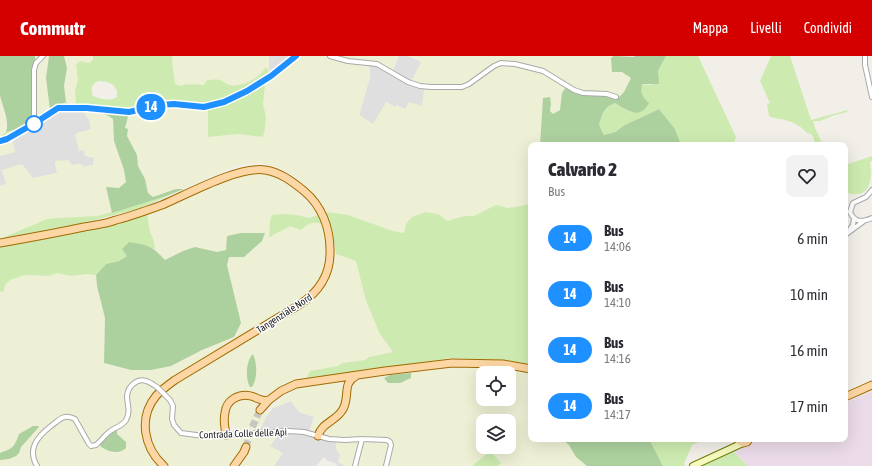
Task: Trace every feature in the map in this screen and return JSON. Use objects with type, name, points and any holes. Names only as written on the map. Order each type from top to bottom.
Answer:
[{"type":"main road","name":"Tangenziale Nord","points":[[0,243],[115,221],[162,205],[228,177],[254,170],[265,170],[278,173],[297,185],[316,203],[323,215],[329,234],[329,263],[322,283],[310,298],[175,380],[156,396],[149,406],[145,426],[148,443],[156,458],[164,466]]},
{"type":"main road","points":[[258,400],[260,409],[281,391],[296,384],[452,363],[503,364],[528,368]]},
{"type":"main road","points":[[318,436],[325,424],[342,411],[346,404],[346,389],[350,381],[357,376]]},
{"type":"main road","points":[[333,379],[340,380],[346,389]]},
{"type":"main road","points":[[848,396],[872,385]]},
{"type":"main road","points":[[226,435],[224,413],[229,403],[243,395],[251,396],[258,400],[269,400]]},
{"type":"main road","points":[[234,466],[246,447]]},
{"type":"street","points":[[35,123],[34,70],[36,63],[43,56]]},
{"type":"street","points":[[0,141],[7,139],[58,108],[87,108],[129,112],[160,105],[174,104],[204,107],[224,102],[247,91],[271,76],[296,56]]},
{"type":"street","points":[[330,56],[348,61],[377,64],[408,82],[420,86],[431,87],[462,87],[469,84],[494,66],[501,63],[515,64],[543,71],[574,90],[607,94],[616,97]]},
{"type":"street","points":[[866,56],[865,65],[872,96]]},
{"type":"street","points":[[865,221],[854,218],[850,212],[852,205],[856,201],[866,197],[872,190]]},
{"type":"street","points":[[848,231],[853,225],[854,218]]},
{"type":"street","points":[[848,233],[872,218]]},
{"type":"street","name":"Contrada Colle delle Api","points":[[38,466],[33,452],[38,437],[60,418],[67,416],[75,419],[88,444],[91,446],[96,445],[104,436],[122,425],[127,419],[130,410],[127,395],[130,386],[141,380],[150,382],[170,400],[174,425],[182,433],[204,436],[289,431],[304,432],[329,439],[387,440],[391,445],[386,466]]},
{"type":"street","points":[[355,466],[362,439]]},
{"type":"street","points":[[725,451],[734,442]]},
{"type":"street","points":[[693,466],[744,442]]},
{"type":"shaded area","points":[[269,56],[293,56],[269,75]]},
{"type":"shaded area","points":[[399,56],[408,56],[422,62],[425,85],[422,106],[405,109],[396,107],[373,124],[359,116],[370,77],[367,61],[382,64],[393,70]]},
{"type":"shaded area","points":[[70,110],[83,111],[89,119],[91,130],[77,133],[84,150],[94,158],[93,165],[83,167],[82,164],[72,165],[70,163],[55,161],[57,173],[0,186],[0,156],[14,152],[12,139],[32,129],[54,114]]},
{"type":"shaded area","points":[[872,391],[872,466],[748,466],[733,451],[754,442],[848,442],[848,402]]},
{"type":"shaded area","points":[[291,401],[299,412],[314,417],[308,435],[336,441],[343,464],[345,466],[335,466],[337,464],[328,461],[324,457],[316,466],[274,466],[282,453],[270,447],[257,436],[266,417],[273,408]]},
{"type":"green space","points":[[0,56],[35,56],[36,119],[18,129],[6,132],[7,123],[0,95]]},
{"type":"green space","points":[[35,56],[49,56],[46,78],[50,110],[36,119]]},
{"type":"green space","points":[[49,56],[64,56],[67,68],[64,86],[66,102],[50,110],[46,78]]},
{"type":"green space","points":[[64,56],[93,56],[93,60],[89,63],[80,61],[76,65],[78,80],[75,91],[76,103],[70,104],[66,102],[64,86],[67,68]]},
{"type":"green space","points":[[93,56],[173,56],[172,60],[175,84],[181,86],[190,84],[204,85],[207,80],[220,80],[234,86],[244,84],[255,79],[263,72],[265,68],[268,69],[269,74],[265,85],[263,104],[266,117],[263,137],[239,134],[208,137],[208,103],[167,101],[129,109],[64,106],[16,133],[0,140],[0,136],[6,132],[18,129],[59,105],[66,102],[70,104],[76,103],[75,91],[78,80],[76,65],[80,61],[89,63],[93,60]],"holes":[[[100,81],[110,83],[114,86],[117,91],[117,97],[108,100],[93,96],[93,85]]]},
{"type":"green space","points":[[173,56],[269,56],[269,74],[268,69],[264,70],[257,77],[247,83],[238,85],[228,85],[221,80],[204,85],[175,85],[172,60]]},
{"type":"green space","points":[[299,56],[399,56],[393,70],[382,64],[367,62],[370,68],[370,77],[359,115],[373,124],[386,102],[396,107],[397,105],[405,109],[409,102],[422,106],[425,85],[411,82],[421,62],[408,56],[614,56],[611,58],[622,72],[631,78],[624,92],[618,98],[600,95],[586,96],[574,93],[562,93],[560,110],[553,114],[550,111],[551,104],[543,98],[540,142],[528,142],[528,205],[508,208],[496,205],[474,216],[464,216],[447,221],[438,214],[426,212],[412,217],[406,224],[404,233],[393,231],[348,215],[327,212],[308,188],[292,175],[278,167],[261,163],[239,165],[184,189],[176,189],[153,197],[148,193],[145,179],[138,166],[137,155],[127,136],[128,129],[125,128],[129,109],[167,101],[208,103],[208,137],[239,134],[263,137],[266,117],[263,104],[265,85]]},
{"type":"green space","points":[[614,56],[666,56],[658,71],[659,84],[642,84],[642,95],[649,103],[642,111],[638,113],[629,111],[615,103],[608,107],[604,111],[599,125],[604,135],[615,132],[625,125],[659,109],[675,129],[680,142],[540,142],[543,98],[550,97],[550,111],[553,114],[560,110],[562,93],[566,87],[582,95],[601,95],[618,98],[624,92],[631,78],[622,72],[612,72],[611,58]]},
{"type":"green space","points":[[666,56],[698,56],[736,137],[734,142],[680,142],[675,129],[659,109],[625,125],[615,132],[604,135],[599,125],[606,109],[615,103],[632,113],[643,98],[640,91],[642,84],[651,85]]},
{"type":"green space","points":[[771,56],[790,56],[811,120],[848,110],[847,112],[820,121],[813,121],[822,142],[815,142],[812,135],[809,133],[808,134],[795,123],[769,116],[767,104],[770,103],[760,81]]},
{"type":"green space","points":[[0,93],[7,130],[0,136]]},
{"type":"green space","points":[[83,111],[95,111],[106,114],[113,119],[114,141],[127,182],[119,188],[106,188],[112,213],[98,216],[47,219],[0,239],[0,186],[6,184],[2,170],[22,164],[33,178],[57,173],[55,161],[68,160],[72,165],[82,164],[83,167],[93,165],[94,158],[85,156],[84,150],[79,151],[75,134],[91,129],[89,119]]},
{"type":"green space","points":[[86,111],[129,113],[125,128],[128,129],[127,136],[137,155],[138,166],[145,179],[148,193],[153,197],[176,189],[184,189],[112,213],[106,187],[119,188],[126,182],[124,170],[114,141],[113,119],[101,113]]},
{"type":"green space","points":[[12,139],[15,152],[0,156],[0,143]]},
{"type":"green space","points":[[872,156],[872,161],[870,162],[870,182],[866,190],[862,193],[850,194],[848,193],[848,164]]},
{"type":"green space","points":[[258,173],[273,176],[295,189],[318,215],[309,218],[284,214],[270,237],[276,232],[285,230],[290,226],[316,222],[332,227],[336,254],[356,261],[366,301],[380,334],[393,353],[310,371],[307,378],[297,381],[265,397],[232,397],[223,425],[216,433],[217,438],[239,437],[238,431],[229,422],[228,417],[230,408],[237,400],[242,398],[252,398],[257,404],[256,408],[266,414],[283,397],[301,386],[337,381],[343,384],[344,399],[341,410],[313,433],[309,432],[314,417],[299,412],[291,401],[273,408],[266,417],[257,435],[280,433],[270,446],[283,453],[274,466],[239,466],[249,448],[241,451],[229,466],[169,466],[162,460],[151,442],[148,425],[149,417],[159,398],[177,383],[313,300],[326,284],[333,264],[334,254],[327,254],[326,263],[319,281],[308,295],[173,377],[154,394],[146,405],[141,426],[145,444],[159,466],[0,466],[0,293],[4,291],[5,285],[10,280],[25,275],[49,276],[57,273],[70,276],[87,274],[96,275],[97,286],[105,318],[104,363],[131,370],[151,370],[171,366],[202,350],[234,337],[236,305],[227,265],[229,257],[244,257],[264,233],[252,234],[226,250],[217,252],[195,247],[165,260],[155,249],[147,214],[244,174]],"holes":[[[117,431],[117,434],[123,439],[122,451],[117,453],[110,452],[101,447]]]},
{"type":"green space","points":[[184,189],[138,209],[75,225],[2,238],[47,219],[98,216],[166,196]]},
{"type":"green space","points":[[496,205],[508,208],[528,205],[528,364],[502,360],[449,358],[432,362],[307,378],[310,371],[338,366],[342,363],[365,360],[369,357],[393,352],[380,334],[366,301],[356,261],[336,254],[332,227],[319,223],[312,223],[301,230],[290,226],[269,238],[270,221],[272,215],[297,215],[309,218],[327,212],[348,215],[393,231],[404,233],[406,224],[412,217],[426,212],[438,214],[447,221],[464,216],[474,216]]},
{"type":"green space","points":[[147,214],[155,249],[141,244],[119,261],[106,264],[96,275],[87,274],[70,276],[57,273],[49,276],[25,275],[10,280],[5,285],[4,291],[0,292],[0,245]]},
{"type":"green space","points":[[241,233],[265,233],[262,241],[244,257],[229,257],[227,265],[241,323],[234,337],[202,350],[171,366],[151,370],[131,370],[104,363],[105,318],[97,286],[96,275],[106,264],[119,261],[127,256],[122,249],[129,242],[150,247],[165,260],[195,247],[217,252],[226,250],[227,236]]},
{"type":"green space","points":[[253,354],[256,366],[256,375],[252,387],[250,387],[247,379],[247,370],[249,361]]},
{"type":"green space","points":[[452,368],[476,368],[476,406],[516,406],[516,371],[528,373],[528,442],[566,442],[576,457],[587,466],[498,466],[501,463],[493,454],[516,454],[516,414],[476,414],[476,454],[486,454],[472,466],[345,466],[338,462],[340,455],[336,449],[336,441],[321,438],[322,432],[339,419],[349,389],[354,381]]},
{"type":"green space","points":[[411,373],[411,378],[400,383],[388,383],[384,378],[390,375]]},
{"type":"green space","points":[[33,426],[39,426],[21,447],[19,453],[9,459],[0,460],[0,453],[11,448],[19,434]]},
{"type":"green space","points":[[117,430],[117,434],[126,442],[126,448],[120,452],[114,452],[101,447],[100,444],[107,436]]},
{"type":"green space","points":[[566,442],[651,442],[663,466],[587,466],[576,457]]},
{"type":"green space","points":[[651,442],[698,442],[692,445],[684,464],[685,466],[663,466]]},
{"type":"green space","points":[[733,451],[748,466],[700,466]]},
{"type":"green space","points":[[486,454],[493,454],[501,463],[498,466],[472,466]]},
{"type":"tunnel","points":[[246,447],[251,430],[260,410]]},
{"type":"bus line","name":"14","points":[[0,141],[7,139],[58,108],[87,108],[129,112],[160,105],[174,104],[204,107],[224,102],[247,91],[271,76],[296,56]]}]
